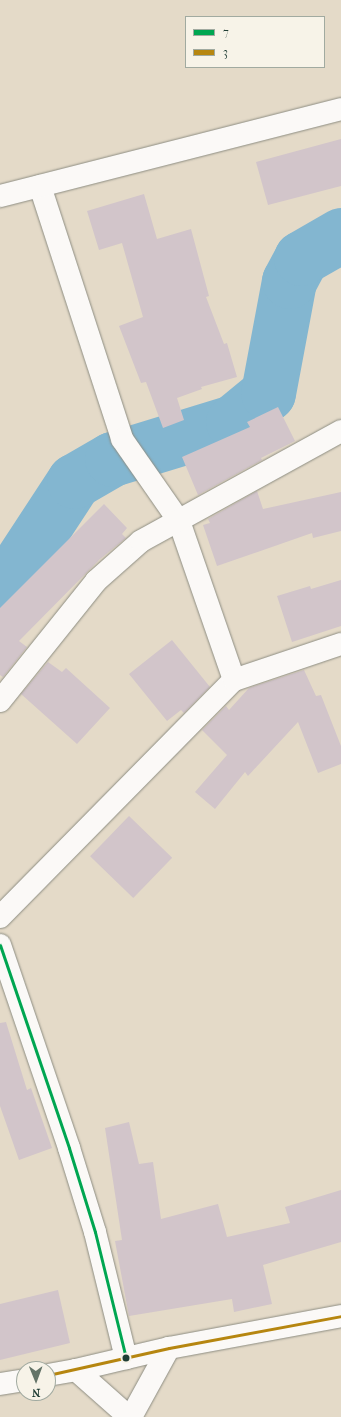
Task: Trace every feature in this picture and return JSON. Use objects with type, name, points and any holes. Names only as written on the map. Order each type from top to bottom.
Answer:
[{"type":"street","points":[[0,196],[341,109]]},
{"type":"street","points":[[40,186],[122,439],[179,522],[234,680]]},
{"type":"street","points":[[0,701],[96,581],[141,541],[179,522],[341,431]]},
{"type":"street","points":[[0,917],[234,680],[341,644]]},
{"type":"street","points":[[0,945],[70,1148],[95,1232],[126,1358]]},
{"type":"street","points":[[56,1374],[169,1348],[341,1316]]},
{"type":"street","points":[[76,1370],[130,1417],[169,1348]]},
{"type":"street","points":[[0,1384],[16,1381]]},
{"type":"building","points":[[341,139],[341,186],[268,205],[256,162]]},
{"type":"building","points":[[144,194],[157,239],[191,229],[209,296],[206,297],[224,344],[227,343],[237,377],[201,387],[202,389],[177,398],[184,420],[163,428],[146,382],[141,383],[119,326],[143,317],[122,243],[99,250],[87,211]]},
{"type":"building","points":[[278,407],[295,441],[261,458],[262,460],[198,495],[182,457],[250,427],[247,422]]},
{"type":"building","points":[[257,491],[263,509],[341,492],[341,531],[313,538],[312,533],[217,566],[203,525],[210,523],[208,519]]},
{"type":"building","points":[[104,504],[127,528],[122,534],[126,538],[100,559],[19,641],[27,647],[3,677],[0,675],[0,608]]},
{"type":"building","points":[[341,580],[341,626],[292,642],[277,596],[310,586],[311,589]]},
{"type":"building","points":[[172,640],[210,687],[184,713],[181,710],[167,721],[129,674]]},
{"type":"building","points":[[48,662],[62,672],[66,668],[110,708],[77,744],[21,694]]},
{"type":"building","points":[[304,670],[316,696],[321,695],[341,746],[341,764],[318,773],[298,722],[248,776],[245,772],[215,809],[195,792],[227,755],[202,730],[226,706],[229,710],[249,688]]},
{"type":"building","points":[[129,816],[172,858],[133,898],[90,856]]},
{"type":"building","points":[[6,1022],[27,1090],[31,1088],[52,1148],[19,1160],[0,1106],[0,1023]]},
{"type":"building","points":[[129,1122],[139,1164],[153,1162],[161,1219],[218,1204],[227,1237],[290,1223],[285,1207],[341,1190],[341,1242],[263,1265],[272,1304],[234,1312],[232,1299],[129,1316],[115,1241],[122,1240],[105,1128]]},
{"type":"building","points":[[58,1290],[70,1343],[0,1360],[0,1304]]},
{"type":"waterway","points":[[0,594],[74,481],[112,459],[233,422],[268,393],[289,281],[301,258],[341,235]]},
{"type":"transit line","name":"7","points":[[0,945],[69,1148],[95,1232],[126,1358]]},
{"type":"transit line","name":"3","points":[[56,1373],[169,1348],[341,1316]]}]
